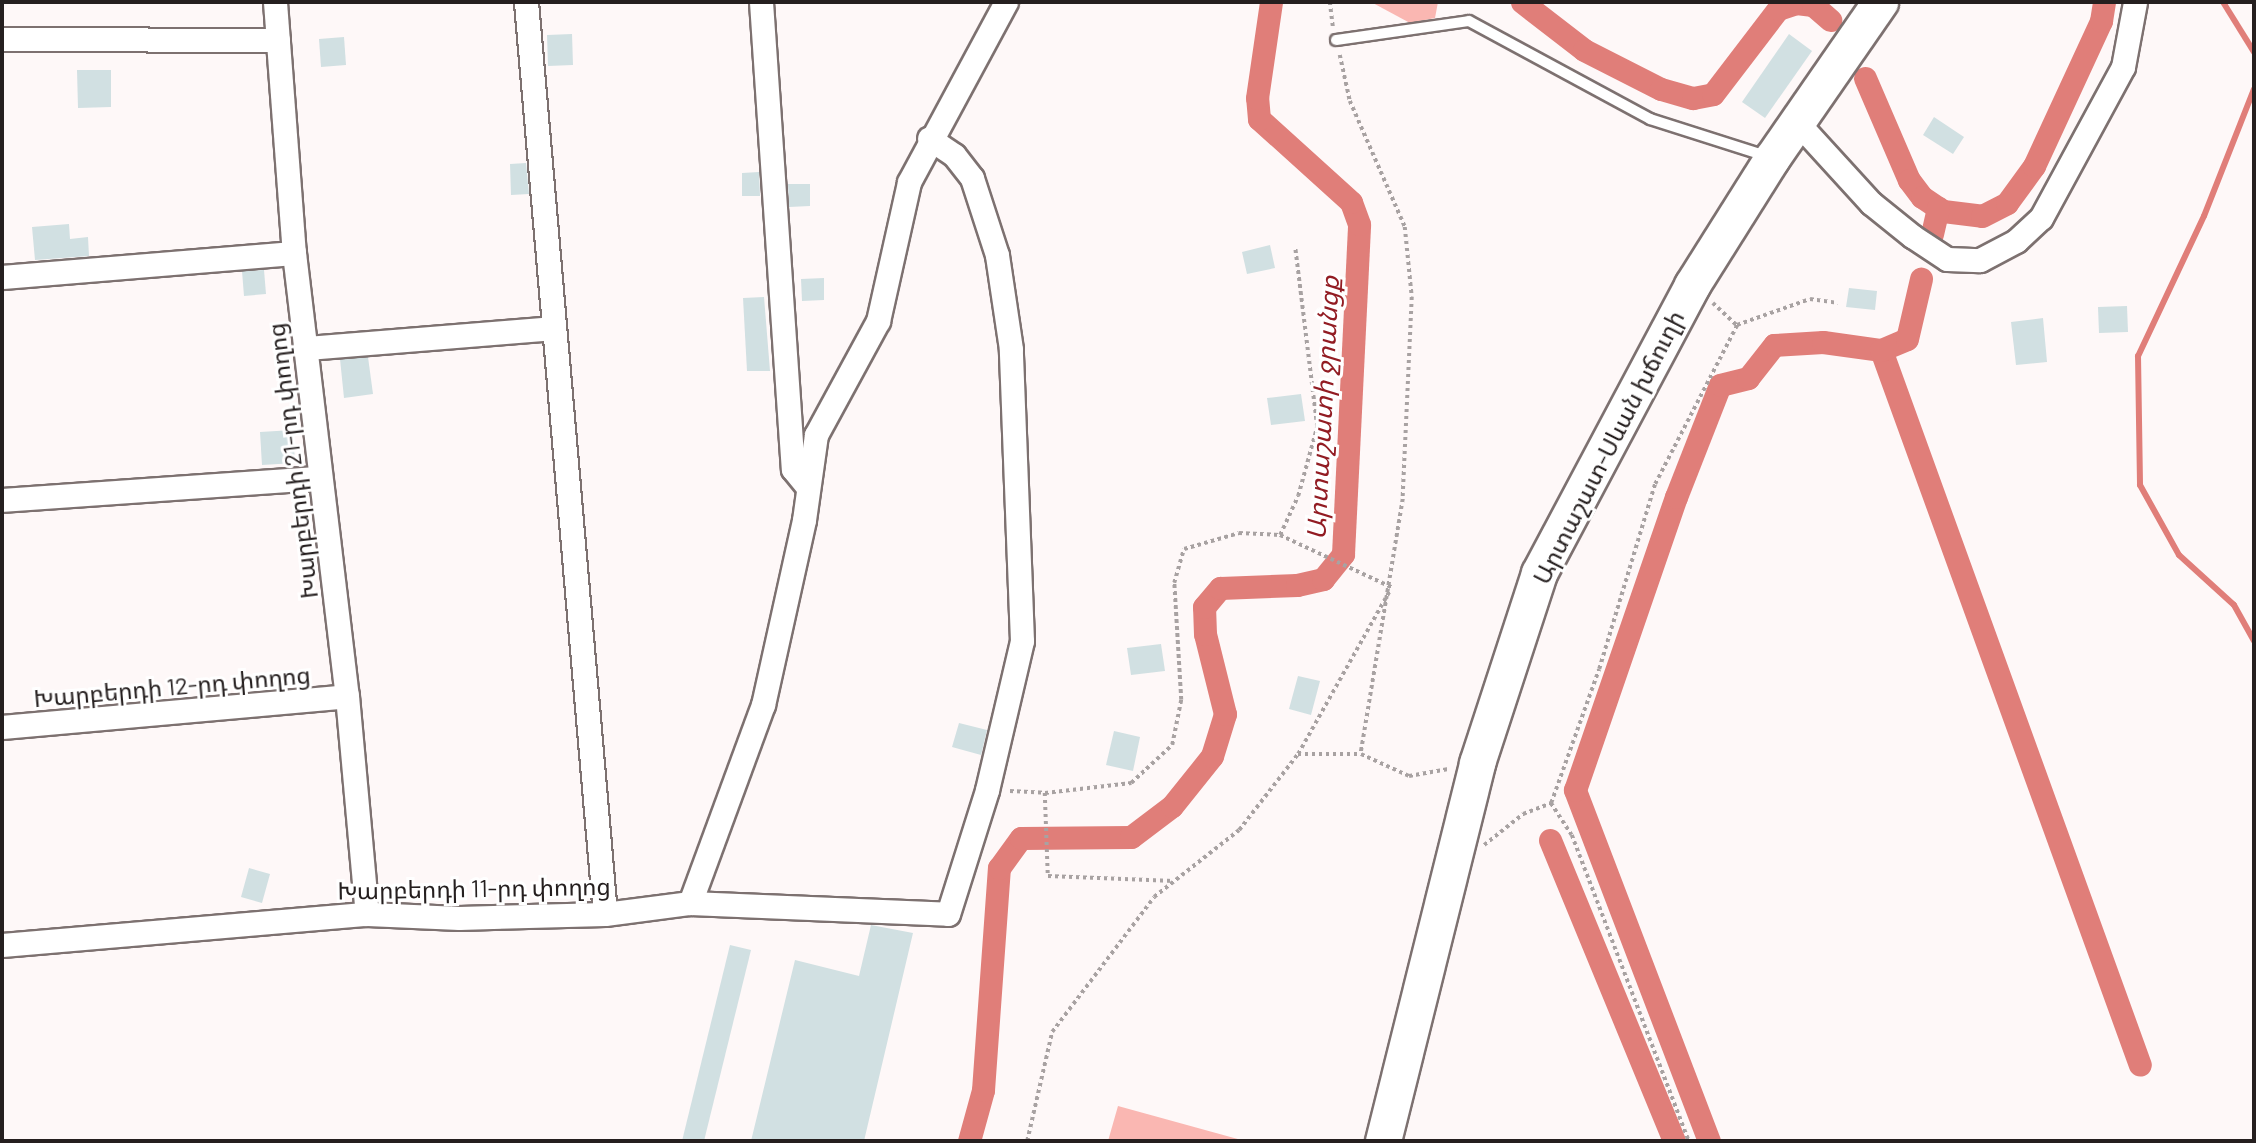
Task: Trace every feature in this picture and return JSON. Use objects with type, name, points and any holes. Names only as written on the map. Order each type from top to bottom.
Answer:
[{"type":"main road","name":"Արտաշատ-Սևան խճուղի","points":[[1383,1141],[1477,763],[1539,573],[1692,285],[1772,158],[1880,2]]},
{"type":"street","name":"Խարբերդի 21-րդ փողոց","points":[[275,2],[295,253],[347,696],[366,914]]},
{"type":"street","points":[[526,2],[552,328],[605,914]]},
{"type":"street","points":[[761,2],[793,469],[807,486]]},
{"type":"street","points":[[690,903],[763,705],[804,520],[816,435],[878,321],[909,182],[929,138],[1006,2]]},
{"type":"street","points":[[1797,122],[1871,203],[1912,236],[1947,258],[1980,260],[2016,241],[2041,218],[2123,67],[2135,2]]},
{"type":"street","points":[[2,39],[278,40]]},
{"type":"street","points":[[929,138],[954,155],[972,178],[997,255],[1011,349],[1022,641],[987,790]]},
{"type":"street","points":[[2,277],[295,253]]},
{"type":"street","points":[[306,348],[552,328]]},
{"type":"street","points":[[2,500],[320,478]]},
{"type":"street","name":"Խարբերդի 12-րդ փողոց","points":[[2,727],[347,696]]},
{"type":"street","name":"Խարբերդի 11-րդ փողոց","points":[[2,945],[366,914],[458,918],[605,914],[690,903],[948,914],[987,790]]},
{"type":"lane","points":[[1336,40],[1469,22],[1650,119],[1772,158]]},
{"type":"path","points":[[1330,2],[1350,101],[1405,227],[1412,297],[1403,499],[1391,587],[1361,754]]},
{"type":"path","points":[[1280,535],[1298,496],[1317,427],[1295,249]]},
{"type":"path","points":[[1452,856],[1488,844],[1523,814],[1551,803],[1599,669],[1655,484],[1737,325],[1810,299],[1838,303]]},
{"type":"path","points":[[987,790],[1045,793],[1131,783],[1172,745],[1181,700],[1174,583],[1184,548],[1239,533],[1280,535],[1336,558],[1391,587]]},
{"type":"path","points":[[1027,1141],[1052,1032],[1154,897],[1239,830],[1298,754],[1391,587]]},
{"type":"path","points":[[1298,754],[1361,754],[1409,776],[1477,763]]},
{"type":"path","points":[[1045,793],[1043,828],[1048,876],[1177,881]]},
{"type":"path","points":[[1551,803],[1572,835],[1689,1141]]},
{"type":"shaded area","points":[[1371,2],[1438,2],[1435,18],[1410,23]]},
{"type":"shaded area","points":[[1118,1106],[1245,1141],[1108,1141]]},
{"type":"building","points":[[572,34],[573,65],[548,66],[547,35]]},
{"type":"building","points":[[1789,34],[1812,51],[1765,118],[1742,102]]},
{"type":"building","points":[[344,37],[346,65],[321,67],[319,39]]},
{"type":"building","points":[[77,70],[111,70],[111,107],[78,108]]},
{"type":"building","points":[[1934,117],[1964,137],[1953,154],[1923,135]]},
{"type":"building","points":[[526,163],[529,194],[511,195],[510,164]]},
{"type":"building","points":[[759,172],[760,196],[742,196],[742,173]]},
{"type":"building","points":[[788,184],[810,184],[810,206],[789,207]]},
{"type":"building","points":[[69,224],[70,239],[88,237],[89,256],[35,260],[32,227]]},
{"type":"building","points":[[1270,245],[1275,268],[1247,274],[1242,252]]},
{"type":"building","points":[[264,270],[266,294],[244,296],[242,271]]},
{"type":"building","points":[[824,278],[824,300],[802,301],[801,279]]},
{"type":"building","points":[[1849,288],[1877,291],[1875,310],[1846,307]]},
{"type":"building","points":[[764,297],[770,371],[747,371],[743,298]]},
{"type":"building","points":[[2127,306],[2128,332],[2099,333],[2098,307]]},
{"type":"building","points":[[2043,318],[2047,362],[2016,365],[2011,322]]},
{"type":"building","points":[[368,357],[373,394],[344,398],[340,359]]},
{"type":"building","points":[[1301,394],[1305,421],[1271,425],[1267,398]]},
{"type":"building","points":[[293,430],[295,463],[262,465],[260,432]]},
{"type":"building","points":[[1161,644],[1165,671],[1131,675],[1127,648]]},
{"type":"building","points":[[1298,676],[1320,681],[1311,715],[1289,709]]},
{"type":"building","points":[[959,723],[987,730],[981,755],[952,747]]},
{"type":"building","points":[[1114,731],[1140,737],[1133,771],[1106,765]]},
{"type":"building","points":[[249,868],[270,874],[262,903],[241,897]]},
{"type":"building","points":[[871,925],[913,933],[864,1141],[751,1141],[795,960],[859,976]]},
{"type":"building","points":[[730,945],[751,950],[704,1141],[682,1141]]},
{"type":"waterway","name":"Արտաշատի ջրանցք","points":[[969,1141],[983,1090],[999,868],[1021,838],[1131,837],[1172,806],[1212,756],[1225,714],[1205,634],[1204,607],[1220,588],[1297,585],[1323,579],[1343,554],[1359,224],[1351,202],[1259,119],[1257,98],[1271,2]]},
{"type":"waterway","name":"Արտաշատի ջրանցք","points":[[1522,2],[1584,50],[1661,89],[1693,98],[1713,94],[1778,9],[1796,3],[1813,5],[1830,20]]},
{"type":"waterway","name":"Արտաշատի ջրանցք","points":[[1865,78],[1909,180],[1922,197],[1943,211],[1982,216],[2007,203],[2034,166],[2101,21],[2104,2]]},
{"type":"waterway","points":[[2223,2],[2254,52]]},
{"type":"waterway","points":[[2254,89],[2204,216],[2138,356],[2140,485],[2179,555],[2234,605],[2254,641]]},
{"type":"waterway","points":[[1932,234],[1938,208]]},
{"type":"waterway","points":[[1709,1141],[1575,790],[1676,497],[1720,385],[1748,378],[1774,345],[1823,342],[1881,350],[1907,339],[1921,279]]},
{"type":"waterway","points":[[1881,350],[2140,1065]]},
{"type":"waterway","points":[[1550,840],[1674,1141]]}]
